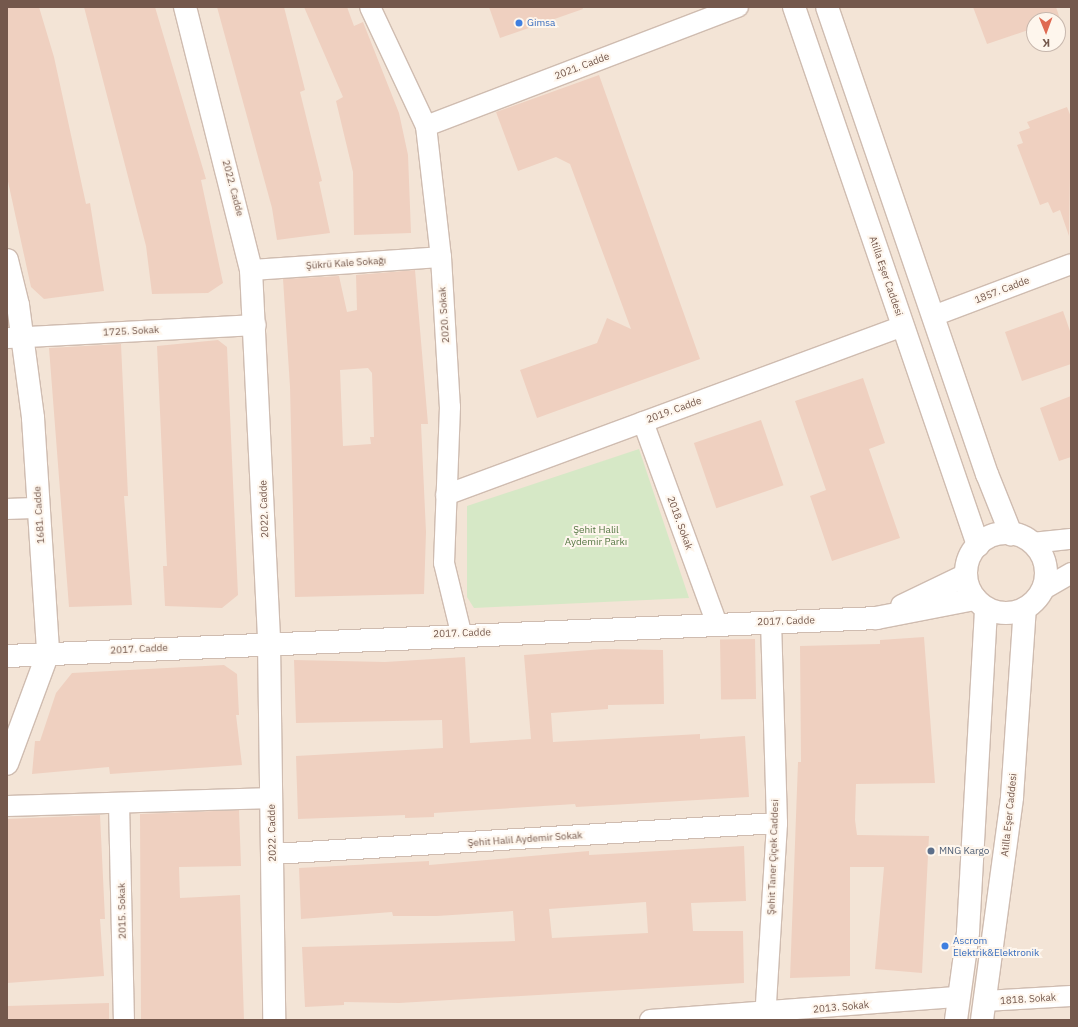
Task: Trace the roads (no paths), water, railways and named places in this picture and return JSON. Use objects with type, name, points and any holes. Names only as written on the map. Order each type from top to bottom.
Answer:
[{"type":"street","name":"2022. Cadde","points":[[185,7],[251,270],[256,325],[269,642],[274,1020]]},
{"type":"street","name":"2020. Sokak","points":[[370,7],[426,126],[441,257],[450,407],[444,563],[462,633]]},
{"type":"street","name":"2021. Cadde","points":[[426,126],[738,7]]},
{"type":"street","name":"Atilla Eşer Caddesi","points":[[794,7],[978,545]]},
{"type":"street","points":[[827,7],[933,316],[1011,534]]},
{"type":"street","name":"Şükrü Kale Sokağı","points":[[251,270],[441,257]]},
{"type":"street","name":"1681. Cadde","points":[[7,260],[15,337],[38,508],[48,653],[7,764]]},
{"type":"street","name":"1857. Cadde","points":[[933,316],[1071,264]]},
{"type":"street","name":"1725. Sokak","points":[[15,337],[256,325]]},
{"type":"street","name":"2019. Cadde","points":[[446,495],[903,326]]},
{"type":"street","name":"2018. Sokak","points":[[643,422],[717,624]]},
{"type":"street","points":[[7,509],[38,508]]},
{"type":"street","points":[[956,1020],[968,932],[980,604],[966,575],[967,561],[978,545],[995,534],[1011,534],[1032,542],[1071,539]]},
{"type":"street","points":[[1032,542],[1045,566],[1042,590]]},
{"type":"street","points":[[980,604],[1012,613],[1025,608],[1042,590],[1071,573]]},
{"type":"street","name":"2017. Cadde","points":[[876,618],[966,575]]},
{"type":"street","name":"2017. Cadde","points":[[7,656],[462,633],[876,618],[980,604]]},
{"type":"street","name":"Atilla Eşer Caddesi","points":[[984,1011],[1012,797],[1025,608]]},
{"type":"street","name":"Şehit Taner Çiçek Caddesi","points":[[765,1017],[776,823],[771,622]]},
{"type":"street","points":[[7,806],[272,798]]},
{"type":"street","name":"2015. Sokak","points":[[119,803],[124,1020]]},
{"type":"street","name":"Şehit Halil Aydemir Sokak","points":[[273,854],[776,823]]},
{"type":"street","name":"1818. Sokak","points":[[984,1011],[1071,996]]},
{"type":"street","name":"2013. Sokak","points":[[650,1020],[765,1017],[959,997]]},
{"type":"place","name":"Gimsa","points":[[519,23]]},
{"type":"place","name":"MNG Kargo","points":[[931,851]]},
{"type":"place","name":"Ascrom Elektrik&Elektronik","points":[[945,946]]},
{"type":"park label","name":"Şehit Halil Aydemir Parkı","points":[[596,534]]}]
